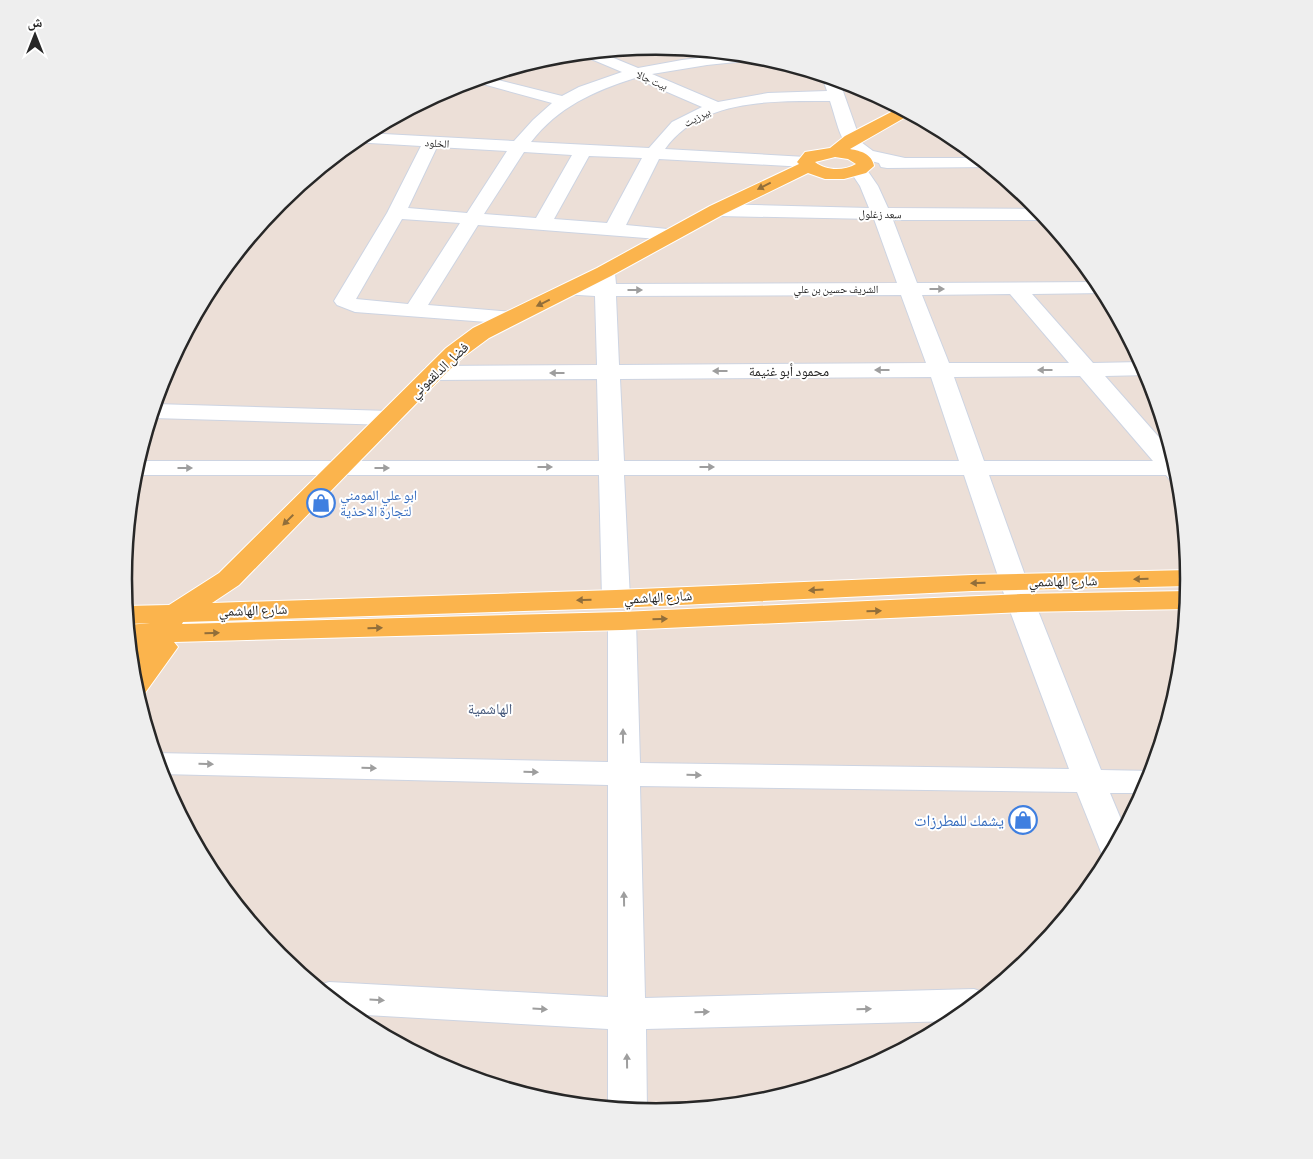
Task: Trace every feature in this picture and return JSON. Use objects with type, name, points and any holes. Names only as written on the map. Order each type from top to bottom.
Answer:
[{"type":"main road","points":[[835,152],[851,140],[898,114]]},
{"type":"main road","points":[[807,164],[821,172],[831,174],[862,167],[859,157],[835,152]]},
{"type":"main road","name":"فضل الدلقموني","points":[[137,654],[166,625],[229,579],[433,373],[466,343],[481,333],[569,290],[605,281],[671,234],[807,164],[811,156],[835,152]]},
{"type":"main road","name":"شارع الهاشمي","points":[[133,617],[166,625],[619,610],[1017,592],[1181,579]]},
{"type":"main road","name":"شارع الهاشمي","points":[[1017,592],[1180,600]]},
{"type":"main road","points":[[141,674],[166,625]]},
{"type":"street","name":"بيت جالا","points":[[600,58],[716,107]]},
{"type":"street","points":[[414,311],[517,147],[541,120],[565,102],[598,86],[637,74],[712,58]]},
{"type":"street","points":[[490,82],[565,102]]},
{"type":"street","points":[[834,86],[853,144],[867,155],[881,160],[904,163]]},
{"type":"street","name":"بيرزيت","points":[[614,229],[654,155],[676,128],[716,107],[768,98],[838,96]]},
{"type":"street","points":[[845,116],[859,123],[876,126]]},
{"type":"street","name":"الخلود","points":[[372,139],[807,164]]},
{"type":"street","points":[[431,143],[396,213],[344,302],[355,306],[513,318]]},
{"type":"street","points":[[542,224],[583,151]]},
{"type":"street","points":[[976,163],[904,163],[862,167],[940,370],[1017,592],[1111,841]]},
{"type":"street","name":"سعد زغلول","points":[[717,210],[1033,215]]},
{"type":"street","points":[[396,213],[671,234]]},
{"type":"street","points":[[605,281],[619,610],[628,1103]]},
{"type":"street","name":"الشريف حسين بن علي","points":[[605,281],[909,288],[1093,288]]},
{"type":"street","points":[[1016,289],[1167,460]]},
{"type":"street","name":"محمود أبو غنيمة","points":[[433,373],[1137,369]]},
{"type":"street","points":[[160,411],[390,418]]},
{"type":"street","points":[[144,468],[974,467],[1169,470]]},
{"type":"street","points":[[166,763],[623,774],[1140,782]]},
{"type":"street","points":[[339,998],[626,1014],[963,1005]]},
{"type":"place","name":"ابو علي المومني لتجارة الاحذية","points":[[321,503]]},
{"type":"place","name":"يشمك للمطرزات","points":[[1023,820]]},
{"type":"district","name":"الهاشمية","points":[[490,709]]}]
